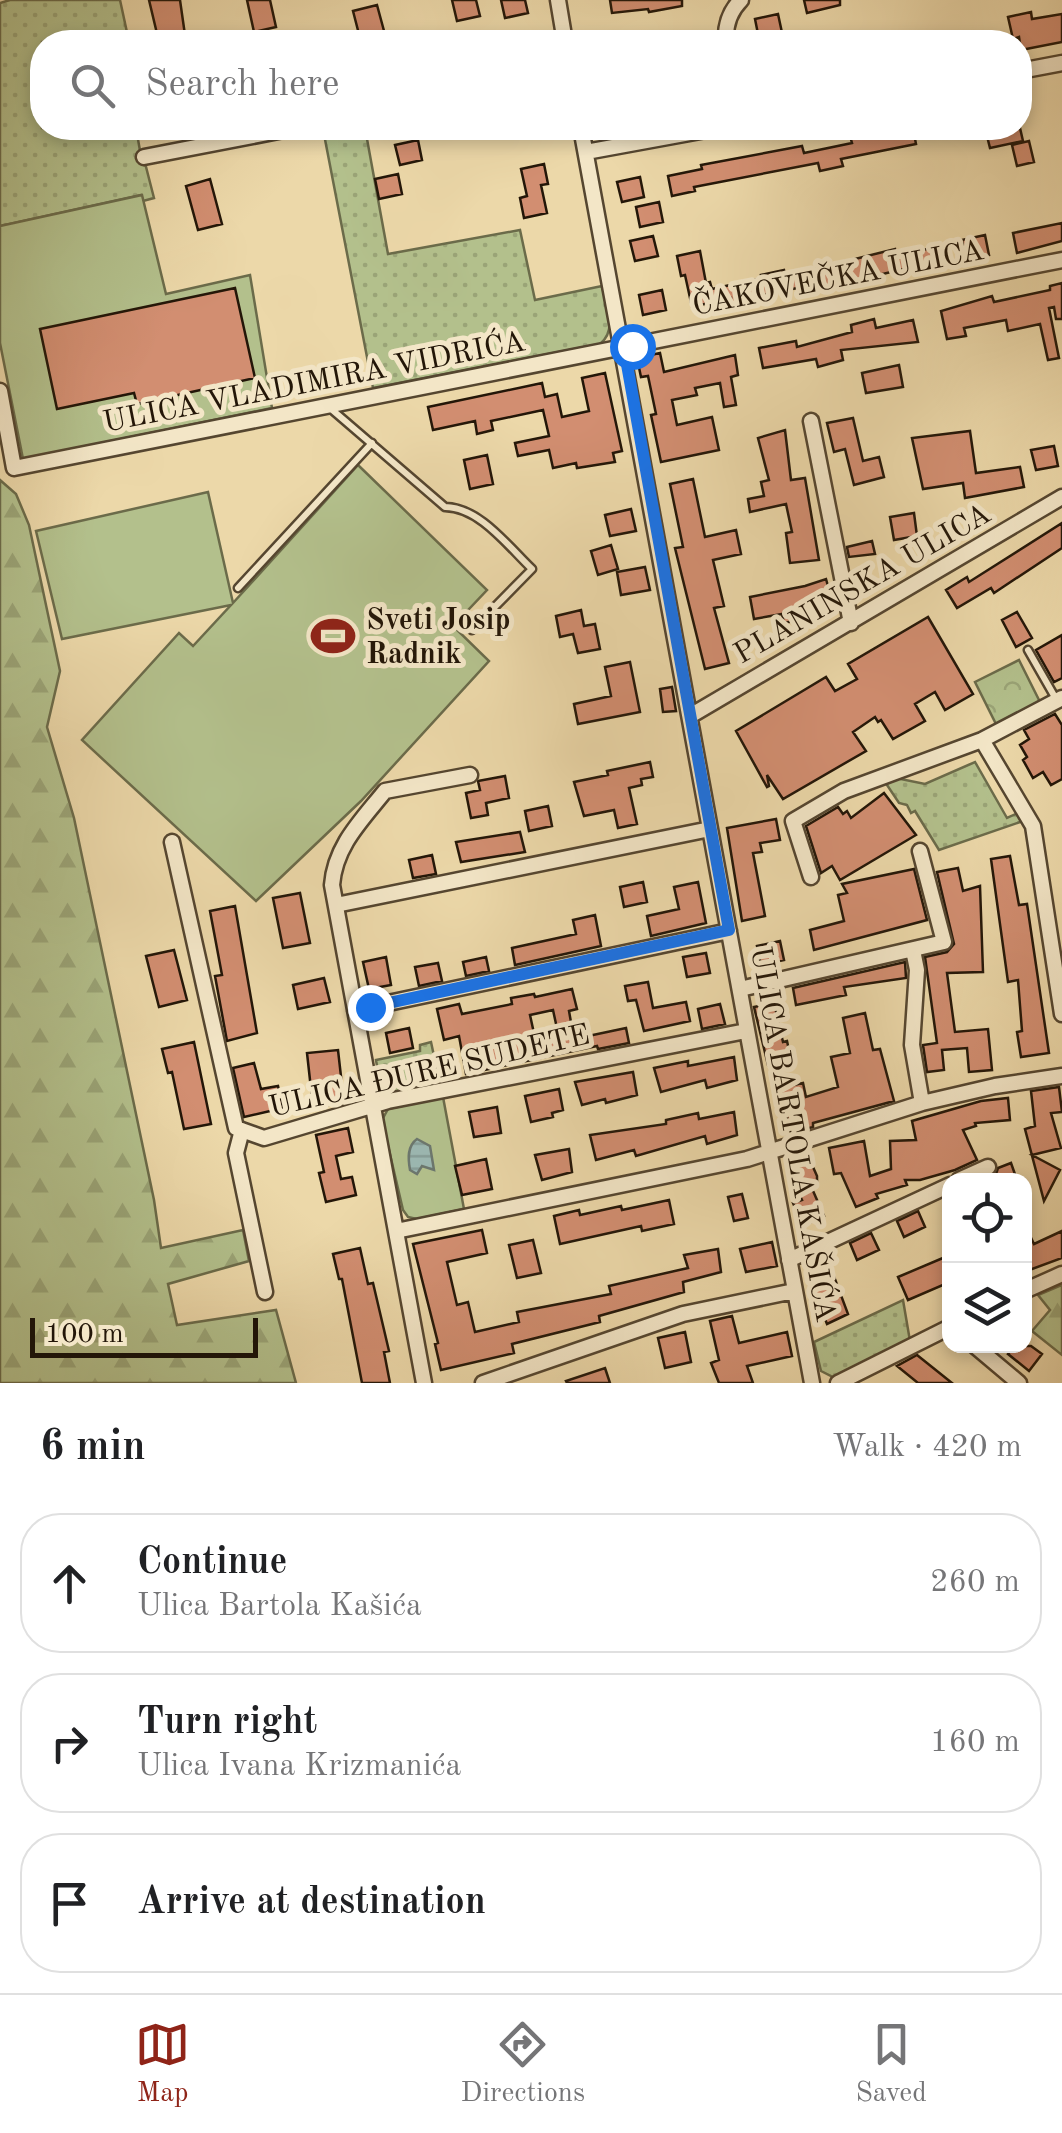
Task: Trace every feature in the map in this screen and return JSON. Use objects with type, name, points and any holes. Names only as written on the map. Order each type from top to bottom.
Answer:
[{"type":"street","points":[[558,0],[564,30]]},
{"type":"street","points":[[726,30],[732,9],[741,0]]},
{"type":"street","points":[[1032,69],[1062,63]]},
{"type":"street","points":[[144,157],[232,140]]},
{"type":"street","name":"ULICA BARTOLA KAŠIĆA","points":[[584,140],[812,1383]]},
{"type":"street","points":[[586,152],[652,140]]},
{"type":"street","name":"ČAKOVEČKA ULICA","points":[[624,348],[1062,260]]},
{"type":"street","name":"ULICA VLADIMIRA VIDRIĆA","points":[[0,391],[14,468],[624,348]]},
{"type":"street","points":[[811,420],[851,623]]},
{"type":"street","name":"PLANINSKA ULICA","points":[[690,716],[1062,497]]},
{"type":"street","points":[[811,877],[793,821],[844,791],[982,740],[1059,699]]},
{"type":"street","points":[[982,740],[1032,826],[1062,1014]]},
{"type":"street","points":[[424,1383],[332,885],[339,852],[385,791],[470,776]]},
{"type":"street","points":[[336,906],[710,829]]},
{"type":"street","name":"ULICA ĐURE SUDETE","points":[[172,842],[236,1128],[264,1138],[373,1106],[746,1030]]},
{"type":"street","points":[[740,989],[944,942],[920,851]]},
{"type":"street","points":[[354,1010],[729,930]]},
{"type":"street","points":[[913,950],[918,970],[912,1045],[922,1104]]},
{"type":"street","points":[[396,1231],[747,1159],[922,1104],[994,1086],[1062,1076]]},
{"type":"street","points":[[242,1130],[236,1153],[265,1292]]},
{"type":"street","points":[[975,1173],[988,1167]]},
{"type":"street","points":[[789,1260],[942,1189]]},
{"type":"street","points":[[1032,1287],[1062,1274]]},
{"type":"street","points":[[483,1383],[684,1314],[794,1291]]},
{"type":"street","points":[[838,1383],[942,1331]]},
{"type":"street","points":[[983,1353],[1019,1383]]},
{"type":"lane","points":[[329,407],[445,507],[460,507],[472,514],[532,569],[472,630]]},
{"type":"lane","points":[[238,588],[372,443]]},
{"type":"lane","points":[[1028,650],[1059,699]]},
{"type":"green space","points":[[120,0],[126,30],[30,30],[30,140],[138,140],[154,198],[143,201],[141,195],[0,226],[0,3]]},
{"type":"green space","points":[[325,140],[367,140],[388,254],[520,230],[535,300],[602,286],[609,317],[608,332],[600,344],[373,388]]},
{"type":"green space","points":[[142,195],[166,294],[250,275],[272,408],[23,459],[0,343],[0,226]]},
{"type":"green space","points":[[358,465],[487,590],[453,626],[489,661],[361,801],[256,901],[82,740],[179,633],[193,646],[231,605],[62,639],[36,531],[208,492],[233,603]]},
{"type":"green space","points":[[0,480],[16,494],[29,525],[60,671],[47,727],[74,818],[161,1248],[243,1230],[249,1261],[168,1284],[177,1325],[276,1310],[296,1383],[0,1383]]},
{"type":"green space","points":[[1019,660],[1042,706],[998,728],[975,682]]},
{"type":"green space","points":[[975,762],[1007,818],[1018,813],[1023,821],[939,850],[915,811],[911,813],[907,805],[899,803],[883,779],[925,784]]},
{"type":"green space","points":[[431,1042],[440,1084],[404,1093],[383,1086],[376,1060],[420,1051],[420,1045]]},
{"type":"green space","points":[[443,1097],[464,1209],[417,1219],[408,1217],[403,1210],[382,1120],[388,1109]]},
{"type":"green space","points":[[1062,1285],[1062,1355],[1032,1331],[1050,1310],[1038,1295]]},
{"type":"green space","points":[[903,1300],[910,1341],[835,1378],[821,1371],[814,1342]]},
{"type":"water","points":[[417,1139],[430,1146],[434,1170],[422,1166],[417,1174],[410,1170],[410,1149]]},
{"type":"building","points":[[149,0],[180,0],[184,30],[156,30]]},
{"type":"building","points":[[247,0],[270,0],[276,27],[254,30]]},
{"type":"building","points":[[452,0],[476,0],[480,16],[457,21]]},
{"type":"building","points":[[501,0],[525,0],[528,13],[505,18]]},
{"type":"building","points":[[610,0],[682,0],[682,6],[612,13]]},
{"type":"building","points":[[804,0],[840,0],[840,5],[807,13]]},
{"type":"building","points":[[377,5],[384,30],[358,30],[353,11]]},
{"type":"building","points":[[1031,12],[1032,19],[1062,14],[1062,42],[1032,48],[1032,30],[1011,30],[1008,17]]},
{"type":"building","points":[[778,14],[781,30],[757,30],[755,19]]},
{"type":"building","points":[[418,140],[422,160],[400,165],[395,145]]},
{"type":"building","points":[[851,140],[915,140],[916,144],[841,159],[843,166],[820,171],[818,163],[694,187],[695,191],[672,196],[668,176],[702,169],[701,165],[802,146],[804,153],[852,143]]},
{"type":"building","points":[[988,140],[1023,141],[990,148]]},
{"type":"building","points":[[1029,141],[1034,162],[1017,166],[1012,145]]},
{"type":"building","points":[[544,164],[548,184],[541,185],[547,213],[524,218],[520,198],[527,196],[521,169]]},
{"type":"building","points":[[398,174],[402,194],[379,199],[375,179]]},
{"type":"building","points":[[640,177],[644,197],[622,202],[617,182]]},
{"type":"building","points":[[210,179],[222,224],[198,230],[186,186]]},
{"type":"building","points":[[659,202],[663,222],[640,227],[636,207]]},
{"type":"building","points":[[1062,223],[1062,241],[1017,253],[1013,233]]},
{"type":"building","points":[[985,235],[989,255],[966,260],[962,240]]},
{"type":"building","points":[[653,236],[658,256],[635,261],[630,241]]},
{"type":"building","points":[[936,247],[940,267],[917,272],[916,266],[845,283],[754,297],[755,300],[732,305],[731,298],[692,307],[677,256],[700,251],[706,283],[710,282],[712,289],[762,278],[761,275],[827,266],[895,249],[896,256]]},
{"type":"building","points":[[1062,283],[1062,319],[1056,319],[1054,307],[1049,308],[1059,358],[1048,360],[1040,324],[1008,331],[1006,320],[964,328],[966,336],[947,339],[941,311],[992,296],[994,302],[1050,290],[1050,286]]},
{"type":"building","points":[[235,288],[255,378],[137,404],[134,393],[57,409],[40,329]]},
{"type":"building","points":[[662,290],[666,310],[643,315],[639,295]]},
{"type":"building","points":[[874,319],[876,328],[913,320],[918,342],[841,350],[843,360],[818,367],[816,359],[763,368],[759,348],[796,341],[797,347],[852,332],[851,325]]},
{"type":"building","points":[[660,353],[664,372],[735,355],[738,375],[731,377],[736,405],[724,407],[720,383],[695,388],[697,395],[672,400],[677,425],[712,417],[719,450],[661,462],[648,376],[641,377],[637,358]]},
{"type":"building","points":[[899,365],[903,387],[866,393],[862,373]]},
{"type":"building","points":[[605,373],[622,451],[613,453],[615,462],[553,468],[549,450],[518,456],[515,443],[549,436],[543,410],[491,421],[493,430],[477,434],[475,421],[433,430],[428,407],[542,383],[545,397],[557,394],[562,417],[589,411],[582,378]]},
{"type":"building","points":[[853,418],[863,461],[879,457],[884,477],[854,485],[845,449],[834,452],[827,423]]},
{"type":"building","points":[[785,430],[791,480],[805,478],[819,560],[790,563],[786,533],[792,532],[786,504],[750,512],[748,499],[764,496],[761,482],[769,480],[758,438]]},
{"type":"building","points":[[970,431],[976,473],[1020,467],[1024,487],[965,498],[963,483],[923,489],[912,438]]},
{"type":"building","points":[[1054,446],[1058,466],[1036,470],[1031,450]]},
{"type":"building","points":[[487,455],[493,484],[470,489],[464,460]]},
{"type":"building","points":[[693,479],[705,537],[736,530],[741,554],[713,560],[724,606],[714,608],[729,663],[705,669],[675,548],[683,547],[670,484]]},
{"type":"building","points":[[631,509],[636,531],[610,536],[605,515]]},
{"type":"building","points":[[914,513],[917,536],[894,540],[890,517]]},
{"type":"building","points":[[1062,523],[1062,548],[994,593],[991,588],[957,608],[946,590],[967,577],[969,582]]},
{"type":"building","points":[[872,541],[875,554],[849,557],[847,547]]},
{"type":"building","points":[[611,545],[618,569],[598,575],[591,551]]},
{"type":"building","points":[[645,567],[650,590],[621,595],[617,572]]},
{"type":"building","points":[[826,579],[833,604],[804,612],[805,619],[784,623],[782,614],[754,619],[750,597]]},
{"type":"building","points":[[581,610],[584,626],[595,624],[600,649],[578,653],[573,634],[560,637],[556,616]]},
{"type":"building","points":[[1017,612],[1032,638],[1016,647],[1002,620]]},
{"type":"building","points":[[928,617],[973,694],[945,710],[935,692],[915,704],[925,721],[893,739],[875,717],[853,732],[866,751],[783,799],[767,775],[767,787],[736,731],[826,677],[835,691],[857,679],[848,664]]},
{"type":"building","points":[[1062,635],[1062,678],[1054,682],[1036,650]]},
{"type":"building","points":[[630,662],[640,712],[578,724],[574,704],[611,696],[605,667]]},
{"type":"building","points":[[672,687],[676,711],[663,712],[660,689]]},
{"type":"building","points":[[1055,714],[1062,725],[1062,779],[1051,785],[1043,772],[1033,778],[1020,745],[1029,739],[1024,730]]},
{"type":"building","points":[[650,762],[653,777],[641,779],[642,785],[629,788],[637,824],[618,828],[614,810],[584,816],[574,782]]},
{"type":"building","points":[[505,776],[509,798],[486,803],[488,815],[471,818],[466,793],[480,790],[478,781]]},
{"type":"building","points":[[884,793],[916,835],[840,880],[832,866],[821,873],[806,826],[838,807],[851,818]]},
{"type":"building","points":[[548,806],[552,826],[529,831],[525,811]]},
{"type":"building","points":[[776,819],[780,840],[760,843],[762,852],[753,853],[765,916],[742,921],[727,828]]},
{"type":"building","points":[[520,832],[525,852],[461,862],[456,842]]},
{"type":"building","points":[[432,855],[436,874],[413,878],[409,860]]},
{"type":"building","points":[[1010,856],[1019,905],[1027,904],[1049,1053],[1021,1057],[1017,1032],[1022,1031],[1018,980],[1008,982],[991,859]]},
{"type":"building","points":[[958,868],[963,891],[980,886],[983,972],[947,973],[955,1032],[988,1029],[992,1070],[969,1072],[967,1048],[942,1050],[944,1070],[927,1072],[923,1045],[937,1043],[925,957],[947,952],[954,944],[937,872]]},
{"type":"building","points":[[914,869],[927,920],[814,950],[810,930],[844,921],[838,895],[847,893],[842,884]]},
{"type":"building","points":[[643,882],[647,902],[624,907],[620,887]]},
{"type":"building","points":[[698,882],[706,923],[651,936],[647,916],[679,909],[674,887]]},
{"type":"building","points":[[300,893],[310,943],[283,948],[273,898]]},
{"type":"building","points":[[235,906],[257,1033],[227,1041],[215,976],[222,975],[210,911]]},
{"type":"building","points":[[595,915],[601,946],[515,965],[512,948],[576,934],[573,920]]},
{"type":"building","points":[[780,941],[784,960],[761,965],[757,946]]},
{"type":"building","points":[[174,950],[187,1000],[159,1007],[146,956]]},
{"type":"building","points":[[706,953],[710,973],[687,977],[683,957]]},
{"type":"building","points":[[386,957],[391,985],[369,989],[363,962]]},
{"type":"building","points":[[486,957],[489,971],[466,976],[463,962]]},
{"type":"building","points":[[905,962],[906,978],[844,987],[846,995],[796,1005],[793,988]]},
{"type":"building","points":[[438,963],[442,981],[419,986],[415,967]]},
{"type":"building","points":[[324,978],[330,1002],[298,1009],[293,985]]},
{"type":"building","points":[[648,982],[653,1008],[686,1002],[690,1021],[644,1031],[636,1000],[628,1001],[625,986]]},
{"type":"building","points":[[572,989],[577,1009],[569,1011],[574,1039],[626,1028],[629,1043],[598,1049],[597,1046],[466,1074],[459,1036],[444,1040],[437,1009],[459,1004],[462,1014],[512,1004],[511,998],[534,994],[535,997]],"holes":[[[553,1010],[558,1033],[535,1038],[530,1015]]]},
{"type":"building","points":[[774,1003],[791,1060],[768,1065],[754,1007]]},
{"type":"building","points":[[720,1004],[725,1024],[702,1029],[698,1009]]},
{"type":"building","points":[[865,1013],[873,1050],[880,1049],[894,1101],[813,1123],[813,1127],[791,1133],[780,1088],[803,1083],[806,1097],[838,1087],[831,1057],[850,1053],[843,1018]]},
{"type":"building","points":[[409,1028],[413,1048],[390,1053],[386,1033]]},
{"type":"building","points":[[194,1042],[211,1124],[184,1129],[172,1072],[168,1073],[162,1049]]},
{"type":"building","points":[[338,1050],[344,1103],[313,1107],[307,1053]]},
{"type":"building","points":[[734,1057],[737,1080],[707,1088],[705,1080],[661,1092],[654,1068]]},
{"type":"building","points":[[254,1063],[261,1089],[278,1086],[283,1108],[244,1117],[233,1068]]},
{"type":"building","points":[[633,1072],[637,1095],[582,1105],[575,1082]]},
{"type":"building","points":[[1059,1087],[1062,1112],[1051,1113],[1061,1148],[1032,1155],[1060,1170],[1044,1201],[1025,1129],[1035,1126],[1031,1091]]},
{"type":"building","points":[[559,1089],[563,1110],[552,1113],[553,1117],[531,1122],[525,1096]]},
{"type":"building","points":[[1008,1098],[1010,1120],[975,1123],[976,1126],[963,1130],[977,1160],[920,1180],[905,1180],[907,1185],[876,1194],[878,1198],[856,1207],[841,1173],[834,1174],[829,1148],[864,1141],[870,1176],[891,1169],[890,1141],[916,1140],[912,1121],[981,1101]]},
{"type":"building","points":[[497,1107],[501,1133],[474,1137],[469,1112]]},
{"type":"building","points":[[734,1112],[737,1135],[707,1144],[705,1136],[636,1156],[634,1150],[596,1160],[590,1135],[666,1124],[666,1120],[698,1113],[699,1119]]},
{"type":"building","points":[[348,1128],[353,1152],[336,1156],[341,1179],[352,1177],[356,1195],[326,1202],[316,1135]]},
{"type":"building","points":[[569,1149],[572,1172],[542,1180],[535,1155]]},
{"type":"building","points":[[809,1158],[817,1176],[817,1181],[810,1184],[824,1216],[803,1226],[793,1203],[802,1200],[787,1167]]},
{"type":"building","points":[[486,1159],[492,1189],[462,1195],[455,1166]]},
{"type":"building","points":[[1011,1163],[1015,1173],[996,1173],[998,1168]]},
{"type":"building","points":[[742,1194],[748,1218],[734,1221],[728,1197]]},
{"type":"building","points":[[669,1200],[674,1224],[642,1231],[641,1226],[560,1244],[554,1216],[621,1206],[622,1210]]},
{"type":"building","points":[[918,1211],[925,1227],[904,1237],[897,1221]]},
{"type":"building","points":[[482,1230],[487,1253],[447,1262],[457,1305],[468,1302],[475,1332],[519,1322],[517,1312],[611,1294],[609,1286],[688,1268],[684,1255],[718,1249],[721,1272],[683,1282],[684,1292],[599,1316],[600,1322],[512,1344],[514,1353],[441,1370],[413,1244]]},
{"type":"building","points":[[1062,1231],[1062,1258],[1032,1269],[1032,1240],[1034,1244]]},
{"type":"building","points":[[871,1233],[879,1250],[857,1260],[850,1243]]},
{"type":"building","points":[[533,1240],[541,1273],[517,1278],[509,1245]]},
{"type":"building","points":[[772,1242],[777,1266],[746,1272],[740,1249]]},
{"type":"building","points":[[360,1248],[368,1284],[373,1283],[389,1351],[384,1352],[390,1383],[362,1383],[342,1279],[333,1254]]},
{"type":"building","points":[[826,1255],[848,1314],[827,1324],[804,1265]]},
{"type":"building","points":[[942,1258],[942,1285],[908,1300],[898,1277]]},
{"type":"building","points":[[732,1316],[739,1343],[787,1332],[792,1356],[747,1366],[753,1383],[719,1383],[711,1363],[719,1360],[710,1321]]},
{"type":"building","points":[[685,1332],[691,1362],[665,1368],[658,1338]]},
{"type":"building","points":[[1032,1347],[1042,1354],[1029,1371],[1008,1354],[1032,1353]]},
{"type":"building","points":[[917,1355],[952,1383],[918,1383],[897,1366]]},
{"type":"building","points":[[605,1368],[610,1383],[566,1381]]},
{"type":"place","name":"Sveti Josip Radnik","points":[[333,636]]},
{"type":"route","points":[[370,1007],[729,930],[624,348],[632,346]]}]
